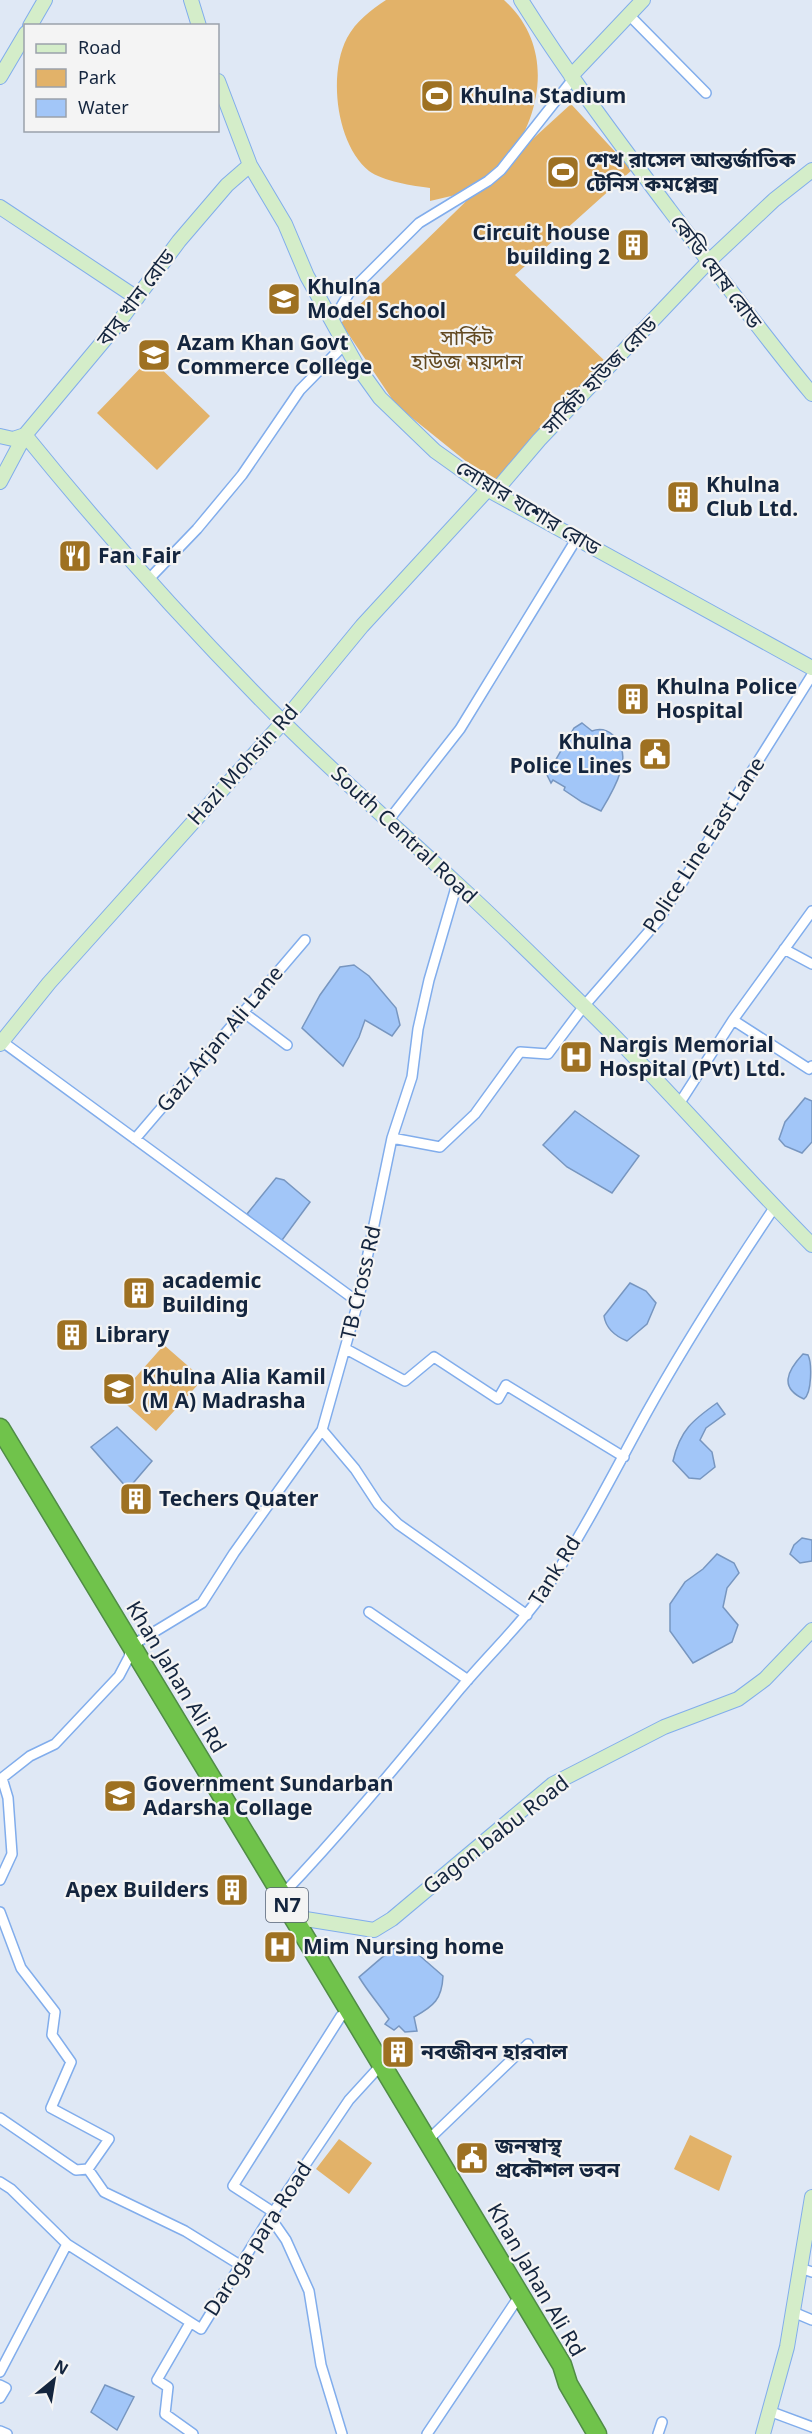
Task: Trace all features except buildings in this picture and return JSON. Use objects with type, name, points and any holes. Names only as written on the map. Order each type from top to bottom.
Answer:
[{"type":"highway","name":"Khan Jahan Ali Rd","points":[[0,1428],[341,2016],[427,2141],[554,2370],[568,2384],[597,2434]]},
{"type":"highway","name":"Khan Jahan Ali Rd","points":[[0,1447],[282,1895],[378,2068],[517,2300]]},
{"type":"street","points":[[31,24],[44,0]]},
{"type":"street","points":[[191,0],[198,24]]},
{"type":"street","name":"কেডি ঘোষ রোড","points":[[521,0],[572,78],[708,262],[812,394]]},
{"type":"street","points":[[332,322],[349,293],[419,224],[488,181],[501,170],[572,78],[643,0]]},
{"type":"street","points":[[629,15],[706,93]]},
{"type":"street","points":[[0,77],[24,36]]},
{"type":"street","name":"লোয়ার যশোর রোড","points":[[219,84],[250,165],[285,224],[307,276],[332,322],[380,398],[435,451],[491,491],[812,668]]},
{"type":"street","name":"বাবু খান রোড","points":[[0,482],[25,435],[75,378],[179,240],[227,185],[250,165]]},
{"type":"street","name":"সার্কিট হাউজ রোড","points":[[491,491],[708,262],[774,200],[812,170]]},
{"type":"street","points":[[0,207],[137,298]]},
{"type":"street","points":[[148,580],[197,530],[242,475],[300,390],[345,345]]},
{"type":"street","points":[[0,436],[13,439],[25,435]]},
{"type":"street","name":"South Central Road","points":[[25,435],[83,507],[148,580],[283,723],[457,884],[584,1006],[679,1104],[774,1208],[812,1245]]},
{"type":"street","name":"Hazi Mohsin Rd","points":[[1,1042],[49,982],[283,723],[362,626],[491,491]]},
{"type":"street","points":[[388,821],[460,729],[577,538]]},
{"type":"street","name":"Police Line East Lane","points":[[392,1138],[440,1147],[475,1114],[520,1052],[548,1054],[584,1006],[658,921],[812,675]]},
{"type":"street","name":"TB Cross Rd","points":[[130,1652],[202,1603],[234,1553],[322,1430],[358,1302],[392,1138],[412,1077],[418,1029],[429,980],[457,884]]},
{"type":"street","points":[[679,1104],[733,1020],[812,911]]},
{"type":"street","name":"Gazi Arjan Ali Lane","points":[[135,1139],[305,940]]},
{"type":"street","points":[[784,949],[812,964]]},
{"type":"street","points":[[243,1012],[287,1046]]},
{"type":"street","points":[[733,1020],[809,1069],[812,1066]]},
{"type":"street","points":[[1,1042],[358,1302]]},
{"type":"street","name":"Tank Rd","points":[[282,1895],[322,1853],[468,1680],[527,1615],[549,1583],[624,1458],[647,1413],[718,1292],[774,1208]]},
{"type":"street","points":[[346,1349],[405,1381],[434,1357],[498,1399],[506,1385],[624,1458]]},
{"type":"street","points":[[322,1430],[355,1469],[378,1504],[398,1524],[527,1615]]},
{"type":"street","points":[[369,1612],[468,1680]]},
{"type":"street","name":"Gagon babu Road","points":[[293,1917],[374,1930],[392,1919],[553,1784],[664,1727],[738,1699],[765,1679],[812,1630]]},
{"type":"street","points":[[0,1880],[12,1854],[8,1798],[1,1777],[30,1756],[55,1744],[119,1676],[130,1652]]},
{"type":"street","points":[[0,1912],[21,1968],[56,2012],[52,2036],[71,2062],[51,2108],[109,2139],[88,2169]]},
{"type":"street","points":[[341,2016],[232,2186],[272,2215],[309,2291],[321,2364],[342,2434]]},
{"type":"street","points":[[427,2141],[528,2043]]},
{"type":"street","name":"Daroga para Road","points":[[0,2182],[11,2189],[67,2244],[201,2329],[272,2215],[349,2100],[378,2068]]},
{"type":"street","points":[[0,2118],[76,2170],[88,2169]]},
{"type":"street","points":[[88,2169],[104,2192],[185,2231],[240,2265]]},
{"type":"street","points":[[763,2434],[787,2347],[793,2312],[806,2270],[812,2197]]},
{"type":"street","points":[[0,2372],[67,2244]]},
{"type":"street","points":[[427,2434],[517,2300]]},
{"type":"street","points":[[793,2312],[812,2319]]},
{"type":"street","points":[[190,2323],[157,2380],[168,2387],[165,2414],[193,2434]]},
{"type":"street","points":[[0,2385],[6,2388],[0,2398]]},
{"type":"street","points":[[769,2411],[812,2427]]},
{"type":"street","points":[[658,2434],[662,2422]]},
{"type":"street","points":[[0,2431],[7,2434]]},
{"type":"green space","name":"সার্কিট হাউজ ময়দান","points":[[386,0],[504,0],[520,18],[531,38],[537,60],[538,82],[527,126],[517,147],[503,166],[571,104],[632,170],[515,275],[607,363],[493,483],[396,405],[341,323],[490,178],[464,193],[430,201],[430,188],[375,175],[358,159],[349,144],[338,108],[338,70],[341,53],[355,26],[364,16]]},
{"type":"green space","name":"Azam Khan Govt Commerce College","points":[[150,358],[210,416],[157,470],[97,413]]},
{"type":"green space","points":[[164,1345],[203,1379],[156,1431],[118,1397]]},
{"type":"green space","points":[[690,2135],[732,2156],[719,2191],[674,2169]]},
{"type":"green space","points":[[339,2139],[372,2163],[349,2194],[316,2169]]},
{"type":"water","points":[[582,723],[592,731],[603,730],[613,735],[620,743],[623,752],[620,773],[601,811],[582,802],[553,780],[551,783],[547,775],[574,728]]},
{"type":"water","points":[[354,965],[369,976],[396,1008],[400,1025],[392,1036],[365,1020],[359,1037],[343,1066],[302,1028],[320,995],[340,967]]},
{"type":"water","points":[[805,1098],[812,1101],[812,1142],[802,1153],[785,1146],[779,1139],[785,1122]]},
{"type":"water","points":[[575,1111],[639,1156],[612,1193],[567,1167],[543,1145]]},
{"type":"water","points":[[276,1178],[284,1180],[310,1202],[280,1243],[247,1214]]},
{"type":"water","points":[[630,1283],[646,1291],[656,1303],[647,1324],[627,1341],[612,1332],[604,1316]]},
{"type":"water","points":[[803,1354],[808,1355],[811,1371],[809,1391],[804,1399],[796,1395],[788,1384],[793,1367]]},
{"type":"water","points":[[717,1403],[725,1414],[706,1428],[700,1440],[712,1452],[715,1467],[700,1479],[689,1478],[673,1461],[679,1441],[701,1415]]},
{"type":"water","points":[[117,1427],[152,1461],[128,1489],[91,1447]]},
{"type":"water","points":[[802,1538],[812,1540],[812,1561],[800,1563],[790,1554],[794,1545]]},
{"type":"water","points":[[717,1554],[734,1563],[739,1573],[727,1588],[723,1607],[738,1625],[732,1642],[693,1663],[670,1631],[670,1604],[685,1582],[703,1569]]},
{"type":"water","points":[[404,1942],[443,1976],[441,1991],[436,2001],[414,2017],[417,2031],[405,2032],[399,2026],[394,2030],[385,2024],[389,2019],[359,1977]]},
{"type":"water","points":[[105,2385],[134,2397],[117,2430],[91,2412]]},
{"type":"place","name":"Khulna Stadium","points":[[437,96]]},
{"type":"place","name":"শেখ রাসেল আন্তর্জাতিক টেনিস কমপ্লেক্স","points":[[563,172]]},
{"type":"place","name":"Circuit house building 2","points":[[633,245]]},
{"type":"place","name":"Khulna Model School","points":[[284,299]]},
{"type":"place","name":"Azam Khan Govt Commerce College","points":[[154,355]]},
{"type":"place","name":"Khulna Club Ltd.","points":[[683,497]]},
{"type":"place","name":"Fan Fair","points":[[75,556]]},
{"type":"place","name":"Khulna Police Hospital","points":[[633,699]]},
{"type":"place","name":"Khulna Police Lines","points":[[655,754]]},
{"type":"place","name":"Nargis Memorial Hospital (Pvt) Ltd.","points":[[576,1057]]},
{"type":"place","name":"academic Building","points":[[139,1293]]},
{"type":"place","name":"Library","points":[[72,1335]]},
{"type":"place","name":"Khulna Alia Kamil (M A) Madrasha","points":[[119,1389]]},
{"type":"place","name":"Techers Quater","points":[[136,1499]]},
{"type":"place","name":"Government Sundarban Adarsha Collage","points":[[120,1796]]},
{"type":"place","name":"Apex Builders","points":[[232,1890]]},
{"type":"place","name":"Mim Nursing home","points":[[280,1947]]},
{"type":"place","name":"নবজীবন হারবাল","points":[[398,2052]]},
{"type":"place","name":"জনস্বাস্থ প্রকৌশল ভবন","points":[[472,2158]]}]
